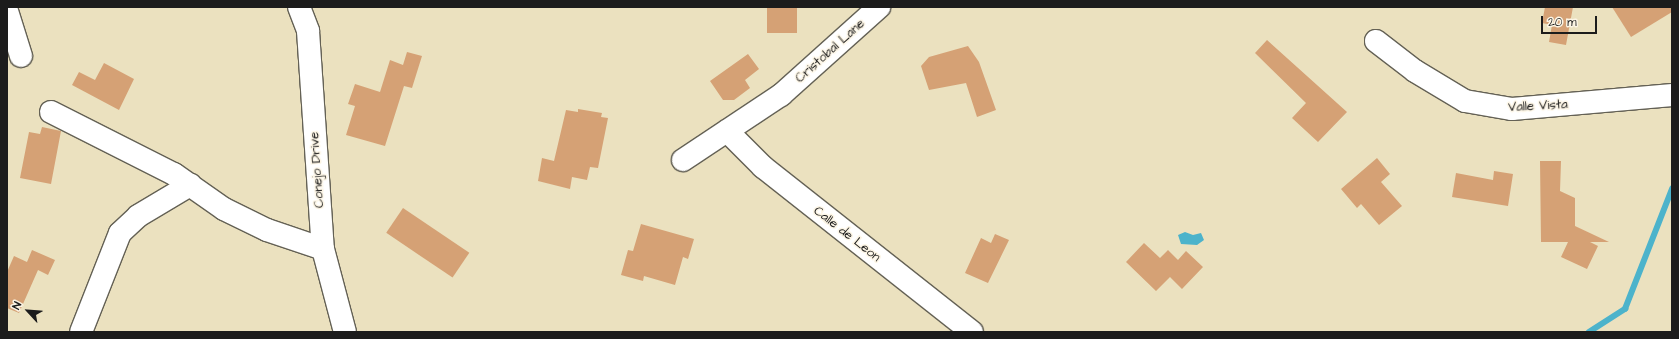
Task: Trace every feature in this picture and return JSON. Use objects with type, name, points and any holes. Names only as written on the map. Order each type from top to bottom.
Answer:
[{"type":"street","name":"Conejo Drive","points":[[299,7],[308,31],[322,249],[345,332]]},
{"type":"street","name":"Cristobal Lane","points":[[727,131],[781,95],[879,7]]},
{"type":"street","points":[[7,11],[21,56]]},
{"type":"street","name":"Valle Vista","points":[[1376,41],[1415,71],[1465,101],[1512,109],[1672,95]]},
{"type":"street","points":[[51,112],[190,185],[224,209],[268,230],[322,249]]},
{"type":"street","points":[[683,160],[727,131]]},
{"type":"street","name":"Calle de Leon","points":[[727,131],[763,167],[972,332]]},
{"type":"street","points":[[81,332],[120,233],[138,216],[190,185]]},
{"type":"water","points":[[1185,232],[1193,235],[1201,233],[1204,240],[1197,245],[1181,244],[1178,235]]},
{"type":"building","points":[[767,7],[797,7],[797,33],[767,33]]},
{"type":"building","points":[[1545,7],[1573,7],[1566,45],[1549,42],[1552,25],[1542,23]]},
{"type":"building","points":[[1612,7],[1672,7],[1672,12],[1631,37]]},
{"type":"building","points":[[1267,40],[1347,112],[1318,142],[1292,118],[1306,103],[1255,53]]},
{"type":"building","points":[[968,46],[979,62],[996,110],[977,117],[966,83],[929,90],[921,66],[929,57]]},
{"type":"building","points":[[407,52],[422,56],[412,88],[404,86],[385,146],[346,135],[355,106],[348,104],[355,84],[380,92],[390,60],[403,65]]},
{"type":"building","points":[[748,54],[759,69],[745,80],[750,88],[734,100],[723,100],[710,81]]},
{"type":"building","points":[[104,63],[134,79],[119,110],[72,85],[79,72],[95,80]]},
{"type":"building","points":[[578,109],[602,113],[601,117],[608,118],[598,168],[590,167],[587,180],[572,177],[570,189],[538,181],[542,158],[554,161],[566,110],[578,112]]},
{"type":"building","points":[[42,127],[61,131],[51,184],[20,178],[29,132],[40,134]]},
{"type":"building","points":[[1377,158],[1390,174],[1381,182],[1402,206],[1379,225],[1361,204],[1357,208],[1341,189]]},
{"type":"building","points":[[1540,161],[1561,161],[1560,191],[1575,198],[1575,226],[1609,242],[1590,242],[1598,246],[1587,269],[1561,257],[1568,242],[1541,242]]},
{"type":"building","points":[[1494,171],[1513,174],[1508,206],[1452,197],[1456,173],[1493,180]]},
{"type":"building","points":[[403,208],[469,253],[453,278],[386,233]]},
{"type":"building","points":[[641,224],[694,239],[688,259],[683,257],[675,285],[644,276],[643,281],[621,275],[628,250],[633,251]]},
{"type":"building","points":[[995,234],[1009,240],[988,283],[965,273],[981,238],[991,243]]},
{"type":"building","points":[[1144,243],[1160,258],[1168,250],[1178,260],[1186,251],[1203,267],[1182,289],[1170,277],[1156,291],[1126,262]]},
{"type":"building","points":[[32,250],[55,260],[48,275],[38,270],[19,313],[7,308],[7,272],[14,256],[27,262]]},
{"type":"waterway","points":[[1589,332],[1625,309],[1672,189]]}]
